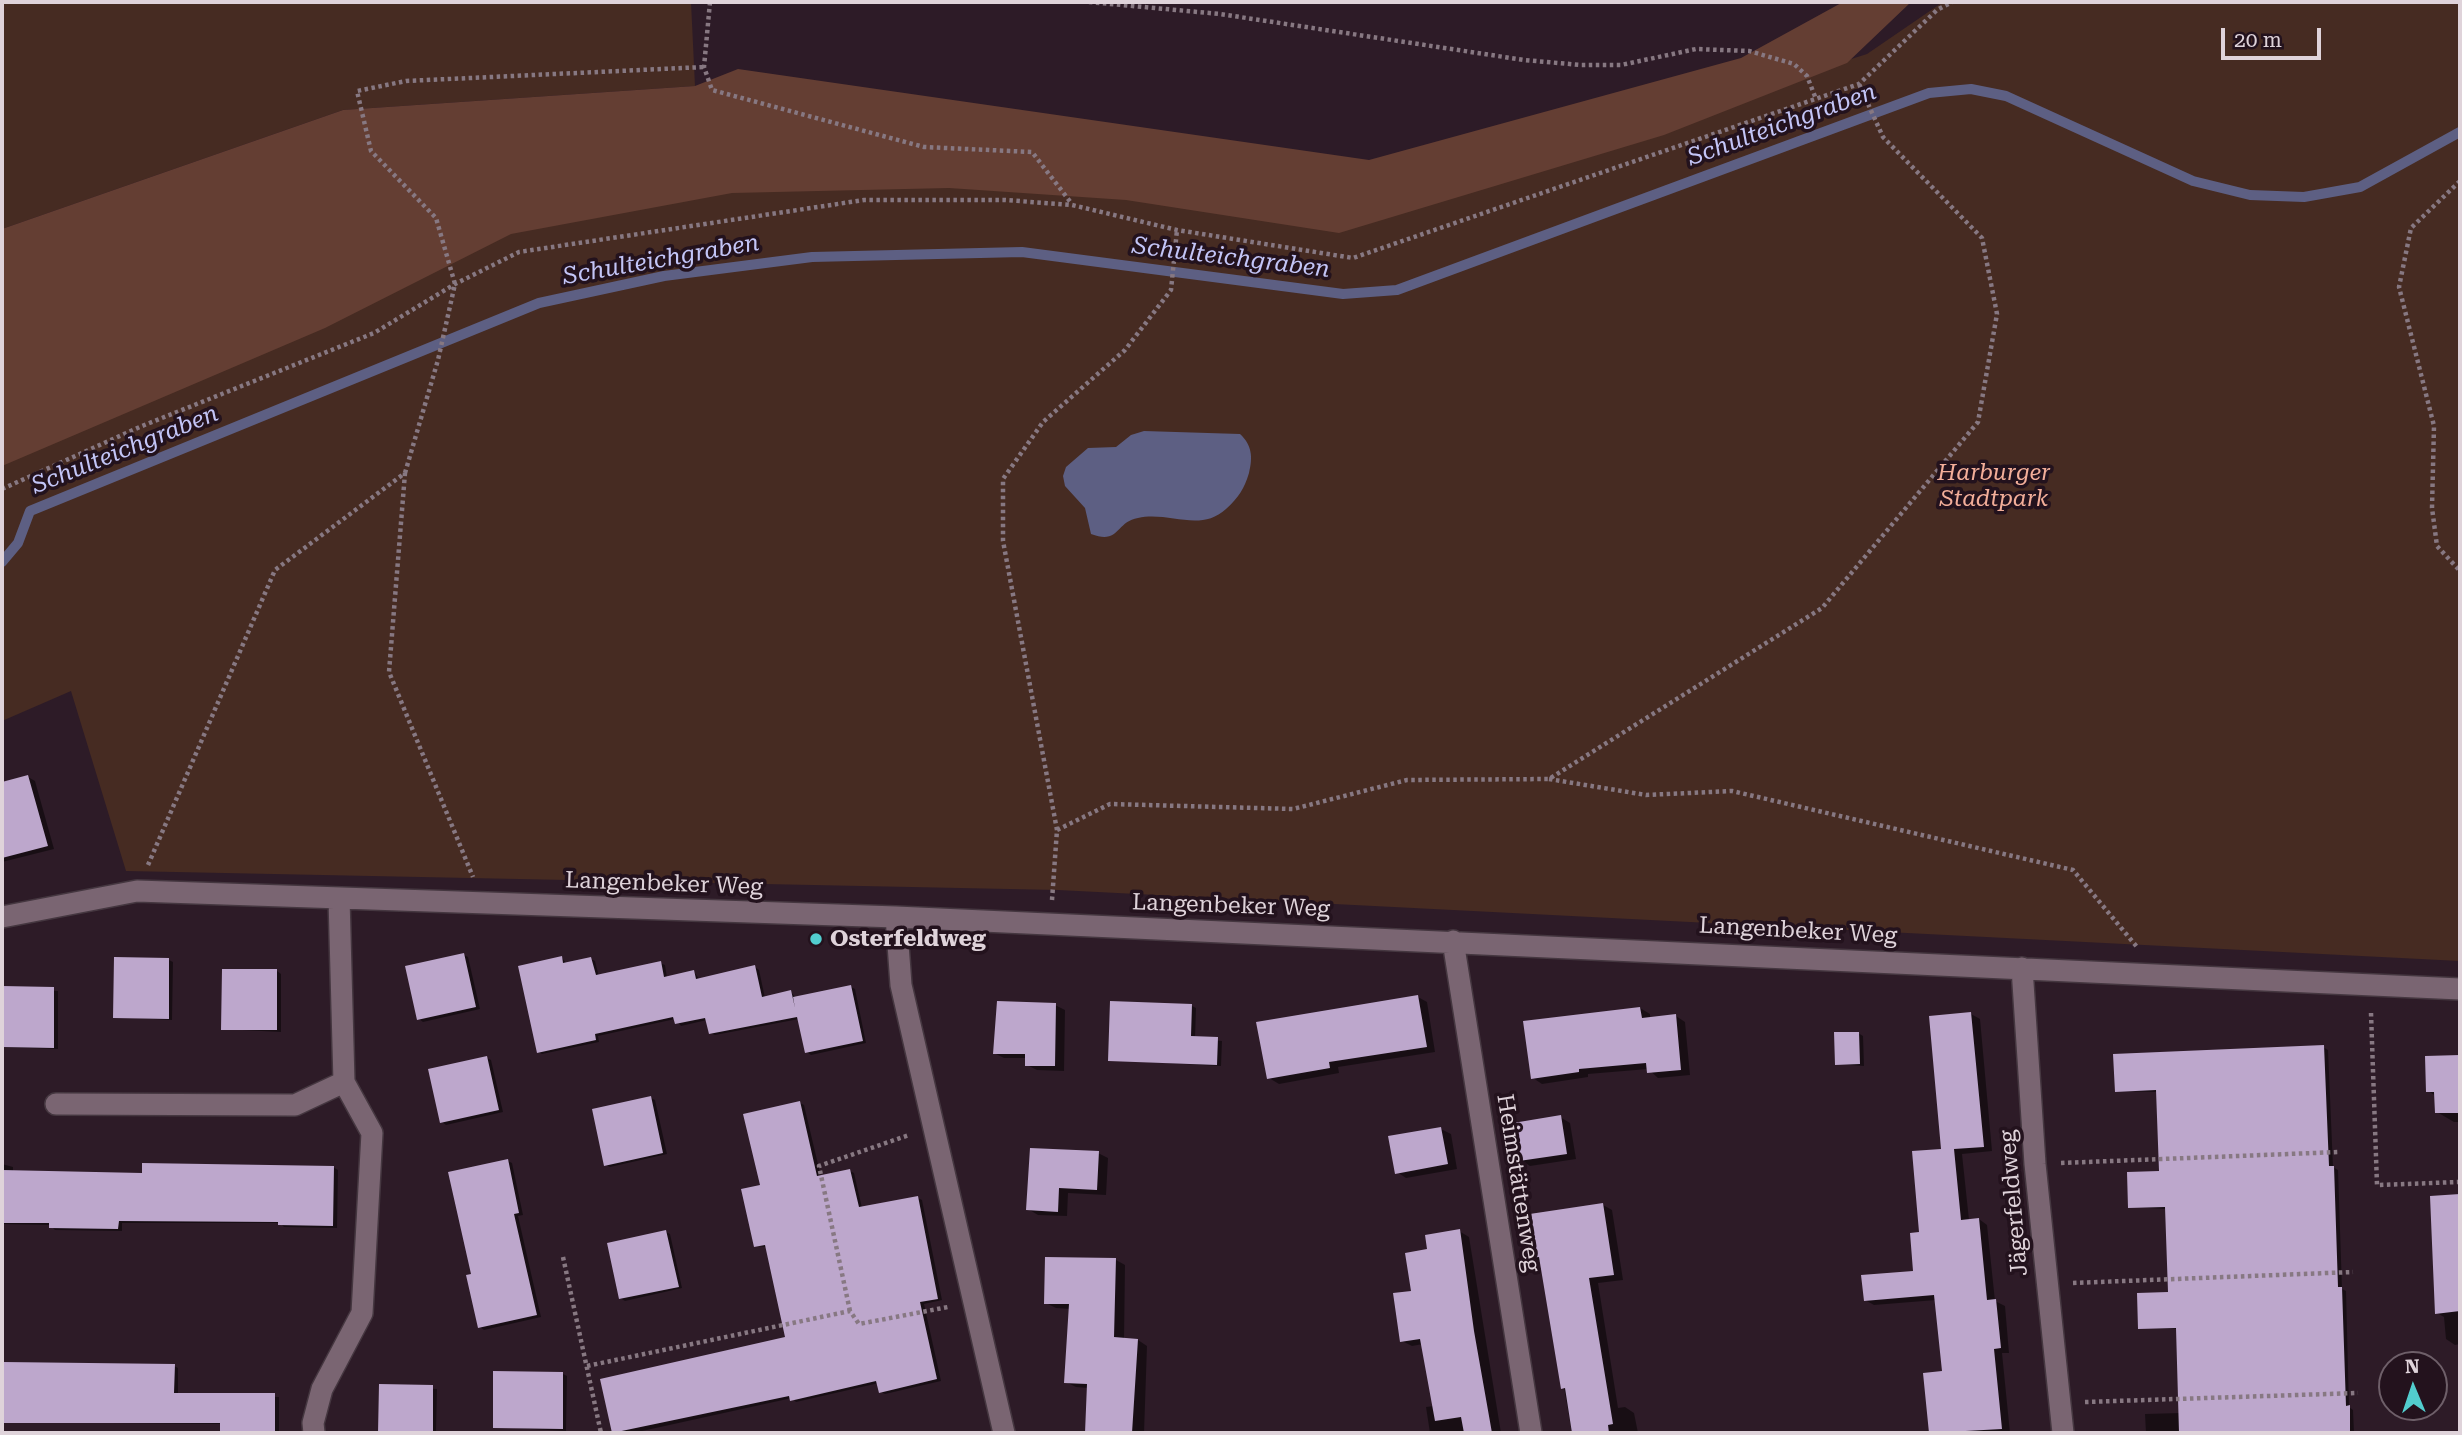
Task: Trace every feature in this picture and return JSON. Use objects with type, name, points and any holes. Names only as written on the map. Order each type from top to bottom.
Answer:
[{"type":"street","name":"Langenbeker Weg","points":[[2,916],[137,891],[896,917],[2460,989]]},
{"type":"street","points":[[314,1433],[313,1423],[322,1389],[362,1313],[372,1133],[344,1082],[339,898]]},
{"type":"street","points":[[896,917],[901,985],[1004,1433]]},
{"type":"street","name":"Heimstättenweg","points":[[1453,941],[1531,1433]]},
{"type":"street","name":"Jägerfeldweg","points":[[2022,968],[2035,1164],[2063,1433]]},
{"type":"street","points":[[57,1104],[295,1105],[344,1082]]},
{"type":"path","points":[[710,2],[704,67],[712,90],[924,147],[1032,152],[1072,205]]},
{"type":"path","points":[[1089,2],[1220,14],[1524,60],[1581,65],[1621,65],[1696,49],[1749,51],[1794,64],[1807,76],[1816,99]]},
{"type":"path","points":[[2,489],[142,426],[374,333],[455,284],[519,252],[864,200],[1005,200],[1072,205],[1177,230],[1353,258],[1859,84],[1937,10],[1952,2]]},
{"type":"path","points":[[483,904],[389,672],[405,473],[438,360],[444,322],[455,284],[436,218],[371,151],[357,90],[406,80],[704,67]]},
{"type":"path","points":[[1549,779],[1822,608],[1978,422],[1997,314],[1982,238],[1883,137],[1859,84]]},
{"type":"path","points":[[2460,181],[2411,228],[2399,287],[2434,426],[2432,508],[2437,546],[2460,571]]},
{"type":"path","points":[[1050,924],[1057,830],[1003,541],[1003,479],[1043,422],[1125,350],[1171,290],[1177,230]]},
{"type":"path","points":[[137,891],[275,570],[405,473]]},
{"type":"path","points":[[1057,830],[1110,804],[1293,809],[1407,780],[1549,779],[1646,795],[1732,791],[2073,870],[2160,974]]},
{"type":"path","points":[[2370,984],[2377,1185],[2460,1182]]},
{"type":"path","points":[[932,1127],[819,1166],[850,1311],[859,1324],[976,1302]]},
{"type":"path","points":[[2035,1164],[2339,1152]]},
{"type":"path","points":[[564,1257],[601,1433]]},
{"type":"path","points":[[2048,1284],[2353,1272]]},
{"type":"path","points":[[587,1366],[850,1311]]},
{"type":"path","points":[[2060,1403],[2358,1393]]},
{"type":"green space","points":[[2,2],[691,2],[695,86],[343,110],[2,229]]},
{"type":"green space","name":"Harburger Stadtpark","points":[[1943,2],[2460,2],[2460,961],[1058,890],[126,871],[71,691],[2,721],[2,438],[500,216],[876,147],[1412,199],[1867,54]]},
{"type":"shaded area","points":[[1843,2],[1911,2],[1847,63],[1664,135],[1339,233],[1126,200],[949,188],[732,193],[511,234],[325,328],[2,466],[2,229],[343,110],[695,86],[738,69],[1369,160],[1741,58]]},
{"type":"water","points":[[1144,431],[1240,434],[1247,442],[1251,457],[1243,488],[1226,509],[1206,520],[1138,518],[1125,524],[1113,535],[1100,537],[1091,534],[1085,508],[1065,486],[1063,476],[1066,467],[1088,448],[1116,447],[1131,435]]},
{"type":"building","points":[[28,775],[48,846],[2,858],[2,782]]},
{"type":"building","points":[[464,953],[476,1007],[417,1020],[405,966]]},
{"type":"building","points":[[562,956],[563,963],[591,957],[596,975],[661,961],[664,977],[694,970],[696,979],[755,965],[762,997],[791,990],[795,1008],[793,997],[851,985],[863,1041],[805,1053],[797,1017],[709,1034],[705,1018],[675,1024],[673,1017],[595,1034],[596,1040],[537,1053],[518,966]]},
{"type":"building","points":[[114,957],[169,958],[169,1019],[113,1018]]},
{"type":"building","points":[[222,969],[277,969],[277,1030],[221,1030]]},
{"type":"building","points":[[2,986],[54,987],[54,1048],[2,1047]]},
{"type":"building","points":[[1418,995],[1427,1047],[1329,1062],[1330,1068],[1267,1079],[1256,1022]]},
{"type":"building","points":[[997,1001],[1056,1003],[1055,1066],[1025,1066],[1025,1054],[993,1054]]},
{"type":"building","points":[[1110,1001],[1192,1004],[1191,1036],[1218,1037],[1217,1065],[1108,1061]]},
{"type":"building","points":[[1640,1007],[1642,1018],[1676,1014],[1681,1070],[1647,1073],[1646,1063],[1579,1069],[1579,1072],[1531,1079],[1523,1021]]},
{"type":"building","points":[[1971,1012],[1984,1147],[1954,1149],[1961,1220],[1979,1218],[1987,1300],[1996,1299],[2001,1348],[1994,1349],[2002,1429],[1929,1433],[1923,1373],[1942,1371],[1934,1295],[1864,1301],[1861,1275],[1913,1271],[1910,1233],[1919,1232],[1912,1151],[1941,1149],[1929,1016]]},
{"type":"building","points":[[1834,1032],[1859,1032],[1860,1064],[1835,1065]]},
{"type":"building","points":[[2324,1045],[2329,1166],[2334,1166],[2338,1287],[2342,1287],[2346,1406],[2350,1405],[2350,1433],[2179,1433],[2176,1328],[2138,1329],[2137,1293],[2168,1292],[2165,1207],[2128,1208],[2127,1172],[2159,1171],[2156,1090],[2115,1092],[2113,1054]]},
{"type":"building","points":[[2460,1055],[2460,1113],[2435,1113],[2434,1092],[2426,1092],[2425,1056]]},
{"type":"building","points":[[487,1056],[499,1110],[440,1123],[428,1069]]},
{"type":"building","points":[[651,1096],[663,1153],[604,1166],[592,1109]]},
{"type":"building","points":[[800,1101],[817,1176],[850,1169],[859,1207],[918,1196],[938,1299],[920,1302],[937,1379],[879,1393],[876,1381],[790,1401],[789,1396],[612,1433],[600,1379],[785,1337],[765,1245],[754,1247],[741,1189],[760,1185],[743,1114]]},
{"type":"building","points":[[1561,1115],[1567,1154],[1519,1161],[1513,1123]]},
{"type":"building","points":[[1441,1127],[1448,1164],[1395,1174],[1388,1136]]},
{"type":"building","points":[[1030,1148],[1099,1151],[1097,1190],[1059,1188],[1058,1212],[1026,1210]]},
{"type":"building","points":[[508,1159],[519,1213],[514,1214],[537,1315],[478,1328],[466,1275],[471,1274],[448,1172]]},
{"type":"building","points":[[142,1163],[334,1166],[333,1226],[278,1225],[278,1222],[119,1221],[118,1229],[49,1228],[49,1223],[2,1223],[2,1170],[142,1173]]},
{"type":"building","points":[[2460,1194],[2460,1311],[2435,1314],[2430,1196]]},
{"type":"building","points":[[1603,1203],[1614,1275],[1589,1278],[1613,1424],[1608,1425],[1609,1433],[1572,1433],[1565,1388],[1561,1389],[1539,1257],[1529,1258],[1523,1215]]},
{"type":"building","points":[[1460,1229],[1492,1433],[1464,1433],[1461,1417],[1435,1421],[1420,1339],[1400,1342],[1393,1293],[1411,1291],[1405,1253],[1427,1249],[1425,1235]]},
{"type":"building","points":[[666,1230],[679,1287],[619,1299],[607,1243]]},
{"type":"building","points":[[1045,1257],[1116,1258],[1114,1337],[1138,1339],[1132,1433],[1085,1433],[1087,1384],[1064,1383],[1069,1304],[1044,1304]]},
{"type":"building","points":[[3,1362],[175,1364],[174,1393],[275,1393],[275,1433],[220,1433],[220,1423],[3,1423]]},
{"type":"building","points":[[493,1371],[563,1372],[563,1429],[493,1428]]},
{"type":"building","points":[[379,1384],[433,1385],[433,1433],[378,1433]]},
{"type":"waterway","name":"Schulteichgraben","points":[[2,562],[18,543],[30,511],[539,303],[664,276],[812,257],[1022,252],[1343,294],[1397,290],[1929,93],[1971,89],[2006,96],[2193,181],[2250,195],[2304,197],[2360,187],[2460,132]]},
{"type":"place","name":"Osterfeldweg","points":[[816,939]]}]
